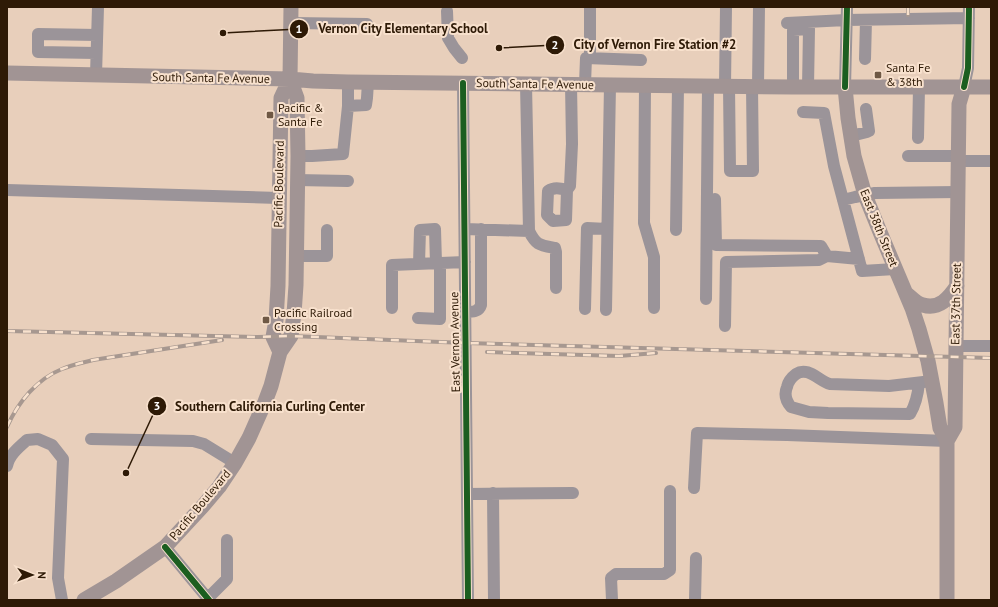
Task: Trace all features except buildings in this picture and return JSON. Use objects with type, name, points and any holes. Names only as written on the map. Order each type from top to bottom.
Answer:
[{"type":"main road","points":[[290,79],[291,7]]},
{"type":"main road","name":"South Santa Fe Avenue","points":[[7,73],[290,79],[348,82],[801,87],[991,87]]},
{"type":"main road","name":"Pacific Boulevard","points":[[84,600],[116,581],[165,547],[202,507],[219,487],[250,438],[265,402],[280,352],[291,336],[294,314],[297,256],[297,180],[304,156],[297,98],[290,79]]},
{"type":"main road","name":"Pacific Boulevard","points":[[280,352],[273,337],[276,320],[278,286],[281,98],[290,79]]},
{"type":"main road","name":"East 38th Street","points":[[845,87],[846,104],[854,156],[865,195],[895,269],[907,294],[920,329],[928,361],[925,382],[940,428],[947,441]]},
{"type":"main road","name":"East 37th Street","points":[[947,600],[947,441],[955,427],[959,104],[964,87]]},
{"type":"main road","points":[[907,294],[918,303],[930,306],[942,303],[957,286]]},
{"type":"street","points":[[96,75],[98,7]]},
{"type":"street","points":[[590,7],[590,58]]},
{"type":"street","points":[[726,7],[730,171],[753,171],[759,7]]},
{"type":"street","name":"East 38th Street","points":[[845,87],[846,7]]},
{"type":"street","points":[[447,11],[448,38],[462,58]]},
{"type":"street","points":[[787,23],[866,20],[969,12]]},
{"type":"street","name":"East 37th Street","points":[[964,87],[968,68],[969,12]]},
{"type":"street","points":[[865,59],[866,20]]},
{"type":"street","points":[[801,87],[793,30],[809,30],[818,21]]},
{"type":"street","points":[[291,23],[367,24]]},
{"type":"street","points":[[38,74],[38,34],[97,35]]},
{"type":"street","points":[[38,52],[96,53]]},
{"type":"street","points":[[567,190],[570,186],[572,144],[578,84],[586,58],[641,60]]},
{"type":"street","points":[[304,156],[343,154],[348,106],[348,82]]},
{"type":"street","points":[[348,106],[366,105],[368,82]]},
{"type":"street","name":"East Vernon Avenue","points":[[463,83],[468,600]]},
{"type":"street","points":[[526,84],[529,231],[534,241],[540,245],[555,248],[556,288]]},
{"type":"street","points":[[606,310],[610,85]]},
{"type":"street","points":[[645,85],[644,222],[654,257],[654,308]]},
{"type":"street","points":[[676,230],[678,86]]},
{"type":"street","points":[[706,300],[708,86]]},
{"type":"street","points":[[918,138],[919,87]]},
{"type":"street","points":[[851,136],[869,131],[866,109]]},
{"type":"street","points":[[803,112],[824,113],[834,166],[862,271],[895,269]]},
{"type":"street","points":[[908,156],[991,161]]},
{"type":"street","points":[[297,180],[348,181]]},
{"type":"street","points":[[7,190],[279,198]]},
{"type":"street","points":[[843,200],[876,193],[958,192]]},
{"type":"street","points":[[715,199],[716,245],[821,246],[826,256]]},
{"type":"street","points":[[585,309],[587,228],[607,229]]},
{"type":"street","points":[[418,318],[440,319],[435,229],[420,230],[419,264]]},
{"type":"street","points":[[465,229],[529,231]]},
{"type":"street","points":[[466,312],[475,311],[481,305],[481,229]]},
{"type":"street","points":[[297,256],[327,256],[328,230]]},
{"type":"street","points":[[392,308],[392,265],[438,263],[481,254]]},
{"type":"street","points":[[725,326],[726,262],[819,260],[826,256],[859,259]]},
{"type":"street","points":[[956,346],[991,346]]},
{"type":"street","points":[[804,371],[830,384],[889,386],[925,382],[918,394],[913,410],[910,414],[809,412],[791,407],[786,399],[785,393],[789,382],[794,375],[804,371]]},
{"type":"street","points":[[694,488],[697,433],[947,441]]},
{"type":"street","points":[[7,466],[8,461],[16,450],[26,440],[38,439],[52,444],[63,459],[58,578],[62,600]]},
{"type":"street","points":[[91,439],[192,441],[204,444],[235,462]]},
{"type":"street","points":[[612,600],[611,578],[616,574],[664,574],[670,570],[670,491]]},
{"type":"street","points":[[493,493],[494,600]]},
{"type":"street","points":[[467,494],[573,493]]},
{"type":"street","points":[[165,547],[208,599],[227,579],[227,540]]},
{"type":"street","points":[[695,600],[696,558]]},
{"type":"railway","points":[[908,7],[908,15]]},
{"type":"railway","points":[[7,331],[258,337],[291,336],[466,343],[991,358]]},
{"type":"railway","points":[[7,427],[11,418],[29,392],[44,379],[62,369],[93,360],[222,340]]},
{"type":"railway","points":[[487,352],[619,356],[656,353]]},
{"type":"cycle path","points":[[845,87],[847,7]]},
{"type":"cycle path","points":[[964,87],[968,68],[969,7]]},
{"type":"cycle path","points":[[463,83],[468,600]]},
{"type":"cycle path","points":[[165,547],[209,600]]},
{"type":"place","name":"Vernon City Elementary School","points":[[223,33]]},
{"type":"place","name":"City of Vernon Fire Station #2","points":[[499,48]]},
{"type":"place","name":"Santa Fe & 38th","points":[[878,75]]},
{"type":"place","name":"Pacific & Santa Fe","points":[[270,115]]},
{"type":"place","name":"Pacific Railroad Crossing","points":[[266,320]]},
{"type":"place","name":"Southern California Curling Center","points":[[126,473]]}]
